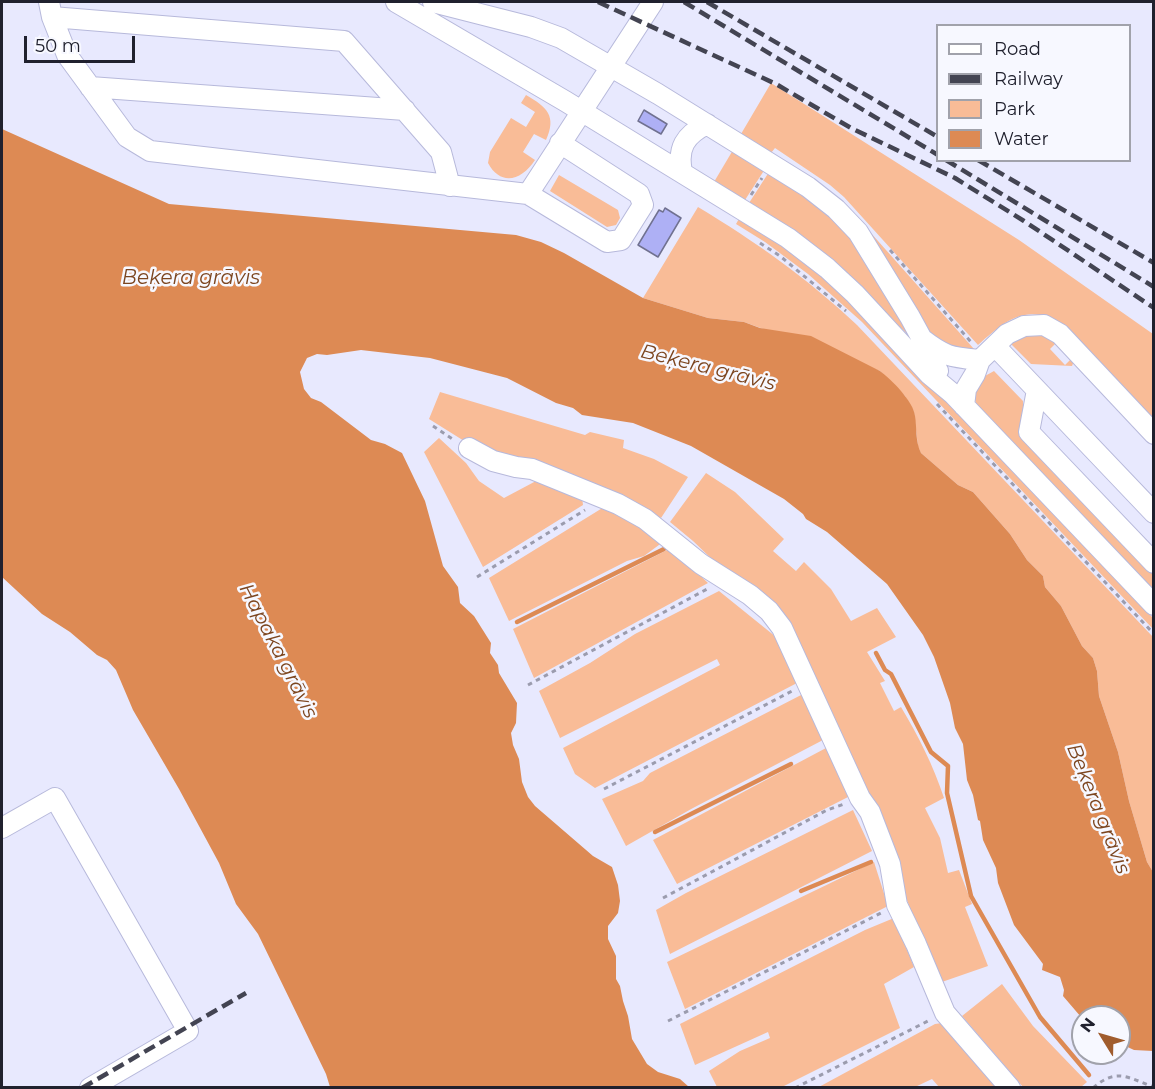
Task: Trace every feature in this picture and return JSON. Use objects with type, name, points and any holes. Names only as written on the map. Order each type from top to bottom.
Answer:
[{"type":"street","points":[[396,2],[742,209],[788,238],[827,268],[855,294],[929,374],[958,400],[1154,606]]},
{"type":"street","points":[[433,2],[531,27],[551,35],[646,87],[808,187],[836,209],[858,232],[922,339],[925,352],[958,400]]},
{"type":"street","points":[[528,194],[653,2]]},
{"type":"street","points":[[450,186],[441,152],[344,41],[51,10],[67,55],[127,137],[150,151],[450,186],[528,194],[607,242],[621,240],[643,205],[639,194],[560,143]]},
{"type":"street","points":[[90,87],[405,110]]},
{"type":"street","points":[[682,172],[680,153],[682,147],[694,131],[707,124]]},
{"type":"street","points":[[958,400],[975,374],[980,360],[1007,334],[1024,326],[1044,325],[1060,334],[1154,434]]},
{"type":"street","points":[[922,339],[945,355],[980,360]]},
{"type":"street","points":[[995,346],[1154,513]]},
{"type":"street","points":[[1036,390],[1029,432],[1154,563]]},
{"type":"street","points":[[469,448],[493,461],[532,469],[604,498],[645,519],[701,564],[750,595],[769,611],[782,628],[860,798],[870,812],[890,864],[897,905],[945,1013],[1010,1088]]},
{"type":"street","points":[[2,828],[55,798],[188,1031],[90,1088]]},
{"type":"path","points":[[742,209],[771,164]]},
{"type":"path","points":[[752,237],[780,256],[850,315]]},
{"type":"path","points":[[933,400],[1154,634]]},
{"type":"path","points":[[433,426],[469,448]]},
{"type":"path","points":[[477,577],[604,498]]},
{"type":"path","points":[[528,685],[712,587],[723,578]]},
{"type":"path","points":[[604,789],[807,684]]},
{"type":"path","points":[[663,898],[827,810],[860,798]]},
{"type":"path","points":[[668,1021],[897,905]]},
{"type":"path","points":[[795,1088],[945,1013]]},
{"type":"path","points":[[1093,1088],[1102,1079],[1127,1075],[1154,1087]]},
{"type":"green space","points":[[771,83],[1019,240],[1153,334],[1153,419],[1064,326],[1051,319],[1028,314],[1018,317],[998,328],[978,345],[844,197],[775,148],[771,153],[741,134]]},
{"type":"green space","points":[[526,95],[540,104],[548,113],[549,132],[546,140],[534,134],[523,152],[535,160],[530,167],[518,176],[505,178],[493,171],[488,163],[490,152],[511,118],[526,127],[535,112],[521,103]]},
{"type":"green space","points":[[733,150],[765,169],[745,200],[714,182]]},
{"type":"green space","points":[[769,172],[813,201],[849,234],[910,334],[908,335],[855,281],[749,203]]},
{"type":"green space","points":[[559,175],[618,210],[620,218],[616,225],[607,227],[550,191]]},
{"type":"green space","points":[[698,207],[780,262],[857,325],[1153,637],[1153,872],[1147,862],[1129,801],[1118,752],[1099,696],[1097,671],[1093,658],[1082,646],[1061,606],[1045,587],[1043,576],[1027,560],[1010,534],[973,492],[958,485],[921,453],[918,447],[914,412],[905,396],[880,371],[744,322],[708,318],[643,298]]},
{"type":"green space","points":[[740,217],[813,268],[885,335],[1153,618],[1153,629],[862,322],[808,274],[736,224]]},
{"type":"green space","points":[[870,232],[974,349],[959,350],[948,347],[927,330]]},
{"type":"green space","points":[[1041,334],[1056,343],[1050,349],[1065,365],[1071,359],[1074,361],[1072,366],[1031,364],[1010,343],[1018,336]]},
{"type":"green space","points":[[994,371],[1023,401],[1023,435],[1153,572],[1153,594],[976,405],[974,394],[985,376]]},
{"type":"green space","points":[[440,392],[585,435],[590,432],[624,440],[623,448],[654,459],[688,477],[661,518],[605,492],[477,449],[429,419]]},
{"type":"green space","points":[[439,438],[466,463],[479,481],[504,498],[536,481],[582,497],[583,505],[483,567],[424,452]]},
{"type":"green space","points":[[706,473],[735,492],[784,539],[773,551],[796,571],[804,562],[831,589],[851,621],[877,608],[896,637],[867,652],[885,681],[880,683],[894,711],[901,707],[925,751],[940,786],[944,798],[925,808],[940,838],[948,873],[959,870],[972,904],[965,907],[988,966],[939,983],[903,890],[883,823],[847,750],[815,677],[717,564],[670,522]]},
{"type":"green space","points":[[604,507],[639,523],[663,542],[644,556],[627,561],[509,621],[489,578]]},
{"type":"green space","points":[[671,548],[708,583],[534,678],[513,629]]},
{"type":"green space","points":[[719,591],[776,637],[797,683],[595,788],[575,774],[563,748],[720,665],[717,659],[560,738],[539,691],[590,663],[635,634]]},
{"type":"green space","points":[[803,694],[823,740],[626,846],[602,799],[643,781],[650,773]]},
{"type":"green space","points":[[826,748],[850,796],[677,884],[653,840]]},
{"type":"green space","points":[[853,810],[872,851],[670,954],[656,910]]},
{"type":"green space","points":[[874,862],[888,906],[685,1009],[667,962]]},
{"type":"green space","points":[[894,918],[914,967],[884,984],[900,1028],[782,1087],[717,1087],[709,1071],[740,1051],[770,1038],[768,1032],[695,1065],[680,1024],[865,930]]},
{"type":"green space","points":[[1002,984],[1033,1026],[1087,1082],[1081,1087],[1023,1087],[962,1016]]},
{"type":"green space","points":[[942,1023],[996,1087],[939,1087],[932,1079],[915,1087],[817,1088],[935,1024]]},
{"type":"water","points":[[2,129],[169,204],[516,235],[541,242],[564,253],[643,298],[708,318],[744,322],[760,328],[811,336],[880,371],[901,391],[914,410],[921,453],[958,485],[973,492],[1010,534],[1027,560],[1043,576],[1045,587],[1061,606],[1082,646],[1093,658],[1097,671],[1099,696],[1118,752],[1129,801],[1147,862],[1153,872],[1153,1051],[1131,1049],[1131,1005],[1071,1005],[1063,996],[1064,990],[1060,977],[1042,970],[1043,964],[1014,925],[998,883],[996,868],[983,840],[980,821],[967,780],[963,744],[955,728],[950,703],[934,657],[923,635],[887,584],[827,532],[806,519],[784,499],[691,446],[633,423],[582,415],[573,408],[556,403],[507,378],[430,358],[361,350],[327,355],[317,354],[307,358],[300,372],[304,389],[311,398],[321,402],[371,440],[402,453],[425,501],[443,566],[458,587],[460,603],[474,616],[491,643],[490,653],[517,703],[516,723],[511,733],[519,759],[522,782],[528,797],[535,806],[593,856],[612,867],[620,901],[618,913],[608,926],[608,939],[616,956],[616,979],[628,1016],[632,1039],[647,1064],[658,1072],[680,1079],[689,1087],[330,1087],[326,1074],[258,934],[236,904],[219,863],[133,710],[116,670],[107,660],[97,655],[70,632],[42,614],[2,577]]},
{"type":"building","points":[[644,110],[667,124],[661,134],[638,121]]},
{"type":"building","points":[[665,208],[681,218],[658,257],[638,245],[659,210],[663,212]]},
{"type":"waterway","points":[[517,622],[664,549]]},
{"type":"waterway","points":[[876,653],[885,670],[891,674],[931,752],[948,766],[947,793],[971,896],[1040,1017],[1089,1075]]},
{"type":"waterway","points":[[655,832],[791,764]]},
{"type":"waterway","points":[[801,891],[871,862]]},
{"type":"railway","points":[[598,2],[776,84],[851,128],[955,178],[1154,308]]},
{"type":"railway","points":[[684,2],[936,154]]},
{"type":"railway","points":[[707,2],[936,136]]},
{"type":"railway","points":[[949,162],[1154,287]]},
{"type":"railway","points":[[981,162],[1154,263]]},
{"type":"railway","points":[[82,1088],[246,993]]},
{"type":"water label","name":"Beķera grāvis","points":[[191,278]]},
{"type":"water label","name":"Beķera grāvis","points":[[708,368]]},
{"type":"water label","name":"Hapaka grāvis","points":[[278,651]]},
{"type":"water label","name":"Beķera grāvis","points":[[1098,809]]}]
